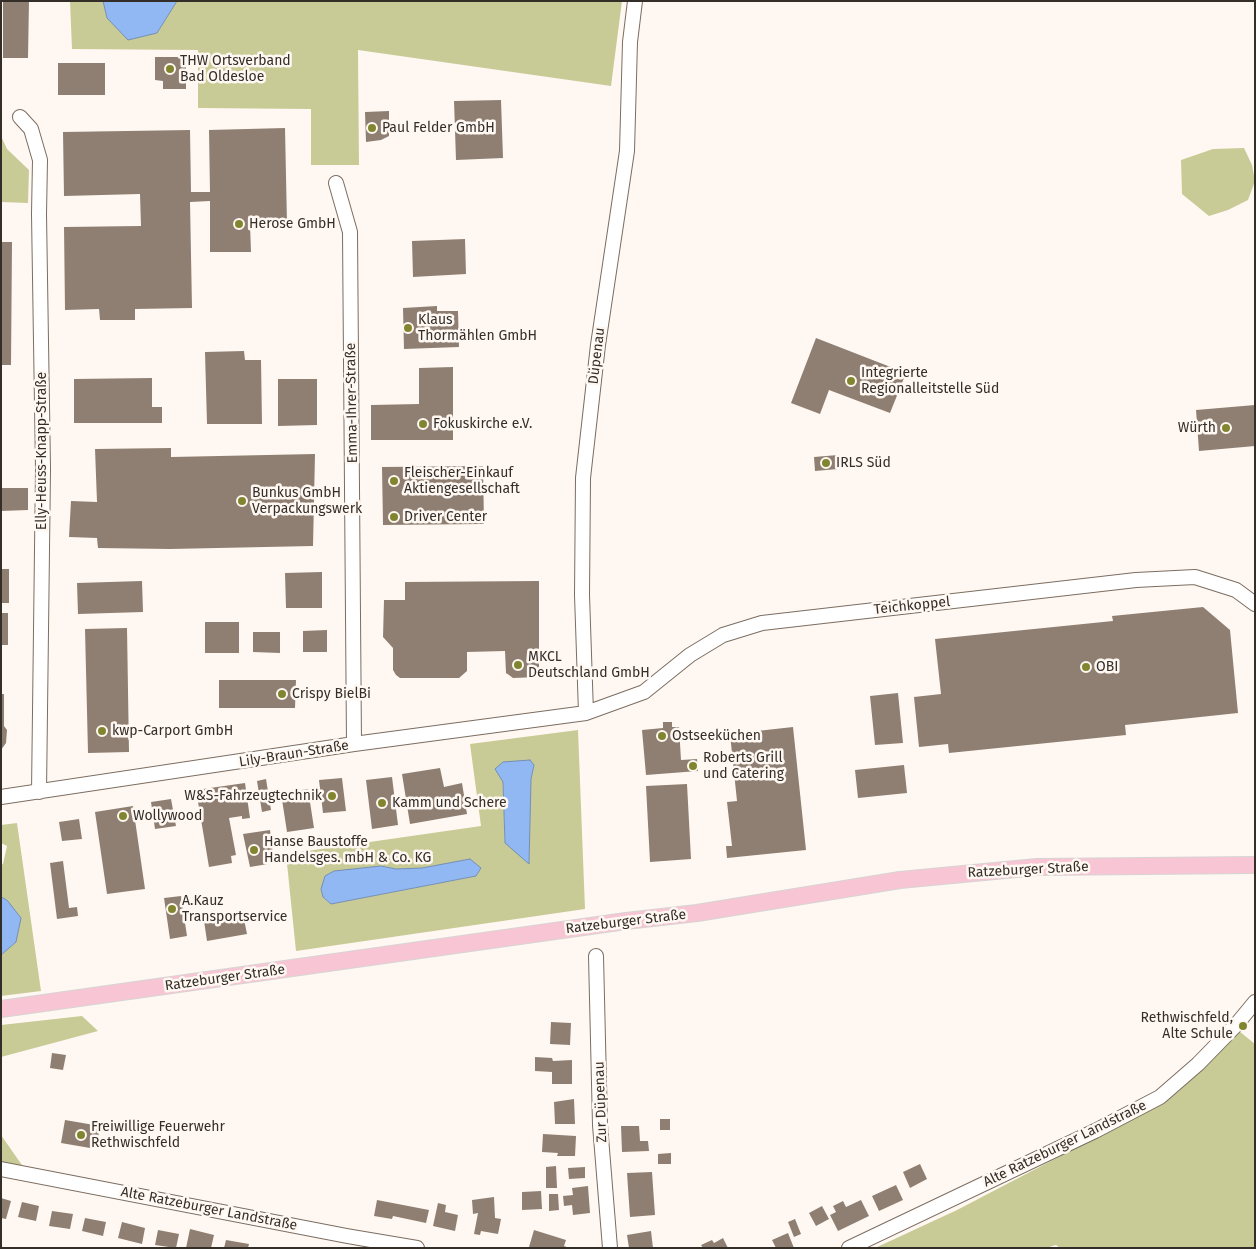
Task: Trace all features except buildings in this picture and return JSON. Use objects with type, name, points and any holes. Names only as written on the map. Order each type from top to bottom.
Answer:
[{"type":"main road","name":"Ratzeburger Straße","points":[[1,1009],[626,921],[697,913],[900,880],[1037,866],[1254,866]]},
{"type":"street","name":"Düpenau","points":[[586,713],[582,595],[583,478],[598,344],[627,151],[630,42],[634,1]]},
{"type":"street","name":"Elly-Heuss-Knapp-Straße","points":[[20,117],[31,129],[40,160],[39,214],[43,478],[39,792]]},
{"type":"street","name":"Emma-Ihrer-Straße","points":[[336,183],[350,232],[354,744]]},
{"type":"street","name":"Teichkoppel","points":[[586,713],[644,692],[690,655],[723,635],[762,623],[1136,580],[1195,577],[1236,590],[1254,603]]},
{"type":"street","name":"Lily-Braun-Straße","points":[[1,797],[354,744],[586,713]]},
{"type":"street","name":"Zur Düpenau","points":[[596,956],[600,1125],[610,1248]]},
{"type":"street","name":"Alte Ratzeburger Landstraße","points":[[848,1248],[1095,1131],[1160,1097],[1198,1064],[1236,1025],[1255,1002]]},
{"type":"street","name":"Alte Ratzeburger Landstraße","points":[[1,1169],[417,1248]]},
{"type":"green space","points":[[70,1],[103,1],[107,18],[157,33],[177,1],[622,1],[611,86],[358,50],[359,165],[311,165],[311,109],[198,108],[198,50],[72,49]]},
{"type":"green space","points":[[1,136],[7,149],[29,170],[28,203],[1,202]]},
{"type":"green space","points":[[1244,148],[1252,165],[1255,181],[1248,200],[1228,210],[1209,216],[1182,194],[1181,160],[1213,149]]},
{"type":"green space","points":[[578,730],[585,909],[296,951],[286,854],[481,826],[470,744]],"holes":[[[534,765],[531,779],[505,843],[503,782]],[[381,866],[396,869],[481,868],[476,876],[331,904],[323,897]]]},
{"type":"green space","points":[[17,823],[41,991],[1,996],[1,955],[16,942],[8,900],[1,897],[1,865],[3,864],[7,846],[1,843],[1,825]]},
{"type":"green space","points":[[82,1016],[98,1031],[1,1057],[1,1025]]},
{"type":"green space","points":[[1239,1031],[1255,1044],[1255,1248],[1060,1248],[1056,1245],[1046,1248],[875,1248],[957,1210],[1162,1103]]},
{"type":"green space","points":[[1,1135],[24,1168],[1,1163]]},
{"type":"water","points":[[103,1],[177,1],[157,33],[128,40],[107,18]]},
{"type":"water","points":[[530,760],[534,765],[531,779],[529,864],[505,843],[503,782],[495,769],[503,762]]},
{"type":"water","points":[[470,859],[481,868],[476,876],[331,904],[323,897],[321,889],[325,876],[334,871],[381,866],[396,869],[422,868]]},
{"type":"water","points":[[1,897],[7,900],[21,918],[16,942],[1,955]]},
{"type":"place","name":"THW Ortsverband Bad Oldesloe","points":[[170,69]]},
{"type":"place","name":"Paul Felder GmbH","points":[[372,128]]},
{"type":"place","name":"Herose GmbH","points":[[239,224]]},
{"type":"place","name":"Klaus Thormählen GmbH","points":[[408,328]]},
{"type":"place","name":"Integrierte Regionalleitstelle Süd","points":[[851,381]]},
{"type":"place","name":"Fokuskirche e.V.","points":[[423,424]]},
{"type":"place","name":"Würth","points":[[1226,428]]},
{"type":"place","name":"IRLS Süd","points":[[826,463]]},
{"type":"place","name":"Fleischer-Einkauf Aktiengesellschaft","points":[[394,481]]},
{"type":"place","name":"Bunkus GmbH Verpackungswerk","points":[[242,501]]},
{"type":"place","name":"Driver Center","points":[[394,517]]},
{"type":"place","name":"MKCL Deutschland GmbH","points":[[518,665]]},
{"type":"place","name":"OBI","points":[[1086,667]]},
{"type":"place","name":"Crispy BielBi","points":[[282,694]]},
{"type":"place","name":"kwp-Carport GmbH","points":[[102,731]]},
{"type":"place","name":"Ostseeküchen","points":[[662,736]]},
{"type":"place","name":"Roberts Grill und Catering","points":[[693,766]]},
{"type":"place","name":"W&S-Fahrzeugtechnik","points":[[332,796]]},
{"type":"place","name":"Kamm und Schere","points":[[382,803]]},
{"type":"place","name":"Wollywood","points":[[123,816]]},
{"type":"place","name":"Hanse Baustoffe Handelsges. mbH & Co. KG","points":[[254,850]]},
{"type":"place","name":"A.Kauz Transportservice","points":[[172,909]]},
{"type":"place","name":"Rethwischfeld, Alte Schule","points":[[1243,1026]]},
{"type":"place","name":"Freiwillige Feuerwehr Rethwischfeld","points":[[81,1135]]}]
